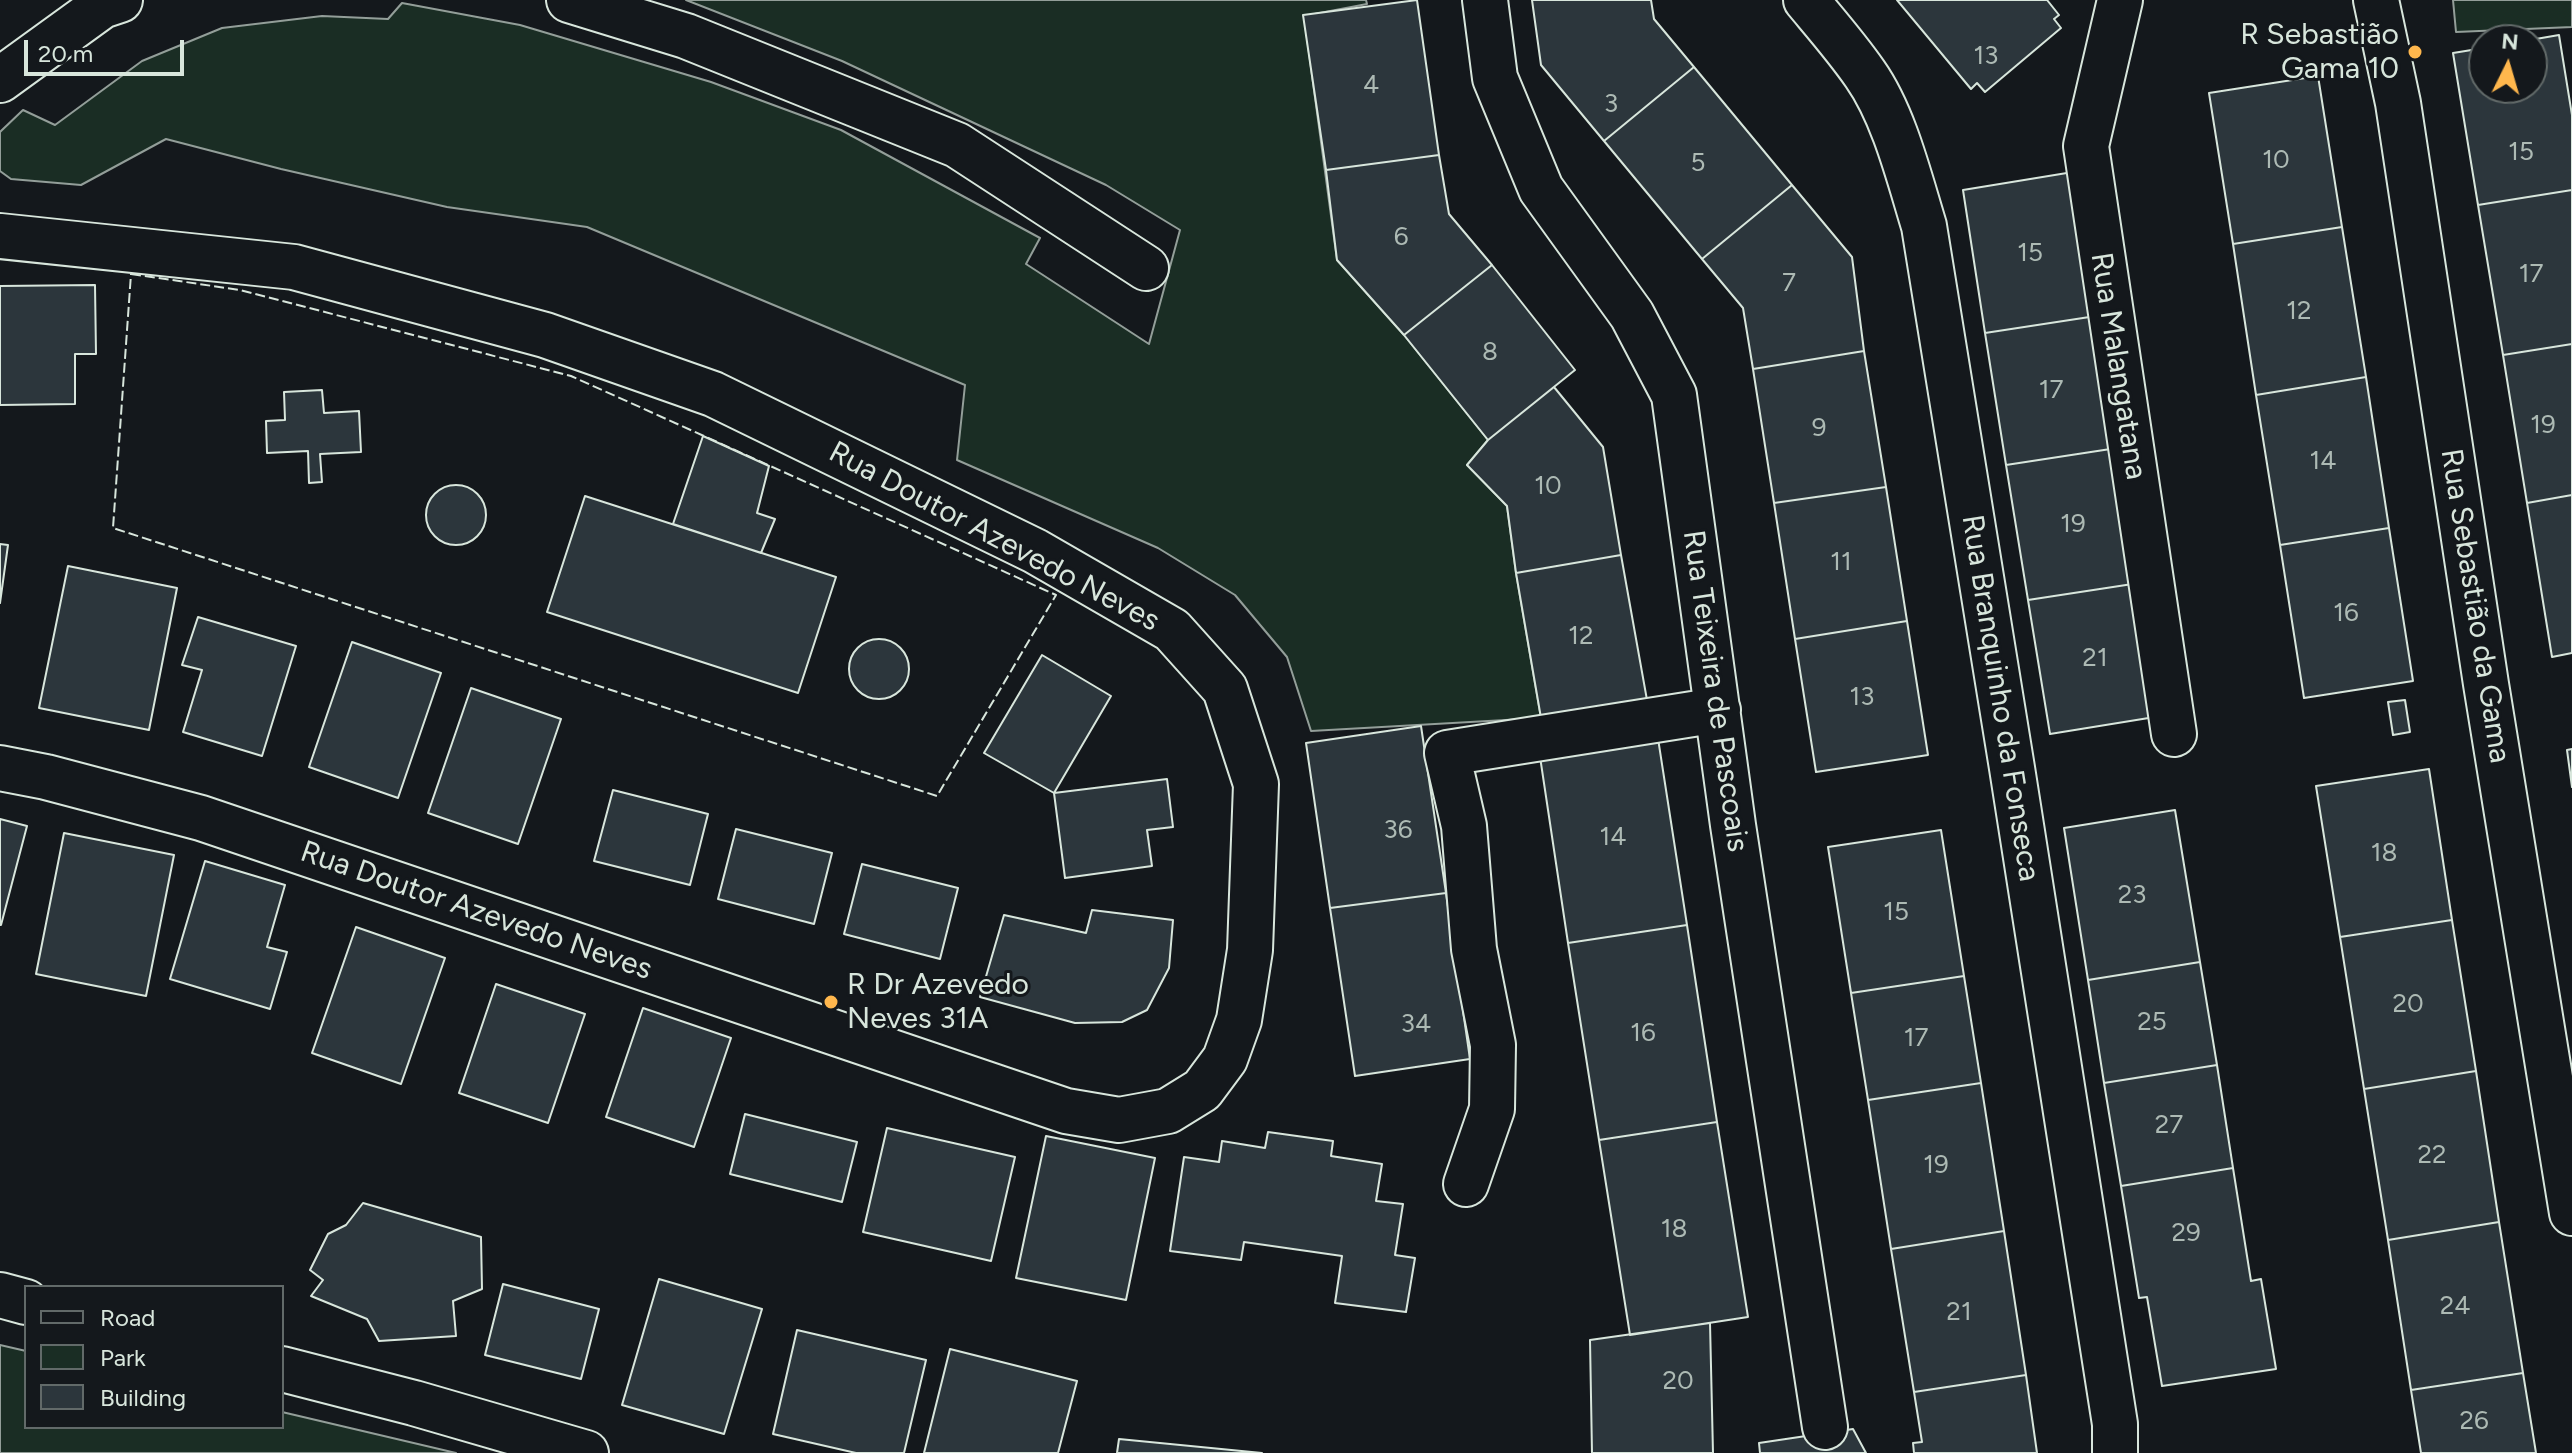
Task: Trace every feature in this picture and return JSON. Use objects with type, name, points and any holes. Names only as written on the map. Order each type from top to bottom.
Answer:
[{"type":"street","points":[[0,80],[102,6],[120,0]]},
{"type":"street","points":[[569,0],[686,36],[957,145],[1146,268]]},
{"type":"street","name":"Rua Teixeira de Pascoais","points":[[1485,0],[1495,78],[1541,189],[1632,315],[1674,395],[1733,825],[1825,1427]]},
{"type":"street","name":"Rua Branquinho da Fonseca","points":[[1806,0],[1866,75],[1904,161],[1924,226],[2010,753],[2115,1439]]},
{"type":"street","name":"Rua Malangatana","points":[[2120,0],[2086,146],[2174,734]]},
{"type":"street","name":"Rua Sebastião da Gama","points":[[2376,0],[2398,103],[2486,684],[2572,1213]]},
{"type":"street","name":"Rua Doutor Azevedo Neves","points":[[0,236],[294,267],[545,335],[713,394],[754,413],[1035,551],[1172,630],[1225,689],[1256,784],[1250,950],[1239,1020],[1225,1059],[1202,1090],[1168,1111],[1119,1120],[1066,1111],[201,818],[0,768]]},
{"type":"street","points":[[1466,1184],[1492,1109],[1493,1045],[1474,949],[1464,826],[1447,753],[1718,710]]},
{"type":"street","points":[[0,1295],[24,1301]]},
{"type":"street","points":[[284,1370],[586,1453]]},
{"type":"green space","points":[[686,0],[1366,0],[1367,4],[1304,16],[1337,260],[1404,335],[1488,440],[1467,465],[1507,506],[1541,718],[1311,731],[1287,657],[1235,595],[1158,548],[957,460],[965,385],[587,227],[447,207],[166,139],[81,185],[11,179],[0,171],[0,132],[23,110],[55,125],[142,61],[222,28],[322,16],[388,19],[402,3],[520,25],[711,82],[841,130],[1040,238],[1026,264],[1149,344],[1180,230],[1106,185],[842,61]]},
{"type":"green space","points":[[2453,0],[2572,0],[2572,27],[2468,24],[2468,31],[2456,32]]},
{"type":"green space","points":[[0,1345],[24,1351],[24,1429],[284,1429],[284,1412],[456,1453],[0,1453]]},
{"type":"building","points":[[1417,0],[1439,155],[1326,170],[1303,15]]},
{"type":"building","points":[[1532,0],[1651,0],[1654,19],[1694,67],[1604,141],[1541,65]]},
{"type":"building","points":[[1897,0],[2047,0],[2059,15],[2054,19],[2061,28],[1985,92],[1977,83],[1971,89]]},
{"type":"building","points":[[2559,35],[2572,115],[2572,190],[2478,205],[2453,53],[2468,51],[2468,104],[2548,104],[2548,37]]},
{"type":"building","points":[[1694,67],[1792,185],[1702,259],[1604,141]]},
{"type":"building","points":[[2318,76],[2342,227],[2233,244],[2209,93]]},
{"type":"building","points":[[1439,155],[1449,214],[1492,265],[1404,335],[1337,260],[1326,170]]},
{"type":"building","points":[[2073,172],[2096,316],[1985,333],[1963,190]]},
{"type":"building","points":[[1792,185],[1852,257],[1864,351],[1753,369],[1743,308],[1702,259]]},
{"type":"building","points":[[2572,190],[2572,344],[2503,355],[2478,205]]},
{"type":"building","points":[[2342,227],[2366,377],[2256,395],[2233,244]]},
{"type":"building","points":[[1492,265],[1575,370],[1488,440],[1404,335]]},
{"type":"building","points":[[95,285],[96,354],[75,354],[75,404],[0,405],[0,286]]},
{"type":"building","points":[[2096,316],[2117,448],[2006,465],[1985,333]]},
{"type":"building","points":[[2572,344],[2572,495],[2527,503],[2503,355]]},
{"type":"building","points":[[1864,351],[1886,487],[1774,503],[1753,369]]},
{"type":"building","points":[[2366,377],[2389,528],[2280,545],[2256,395]]},
{"type":"building","points":[[1554,387],[1603,447],[1621,555],[1516,573],[1507,506],[1467,465],[1488,440]]},
{"type":"building","points":[[322,390],[324,413],[359,411],[361,452],[320,454],[322,482],[309,483],[308,451],[267,453],[266,421],[285,420],[284,392]]},
{"type":"building","points":[[703,436],[769,466],[757,513],[775,519],[761,553],[673,524]]},
{"type":"building","points":[[2117,448],[2139,583],[2028,600],[2006,465]]},
{"type":"building","points":[[456,485],[467,487],[477,494],[484,504],[484,526],[477,536],[467,543],[456,545],[445,543],[435,536],[428,526],[426,515],[428,504],[435,494],[445,487]]},
{"type":"building","points":[[1886,487],[1907,621],[1795,639],[1774,503]]},
{"type":"building","points":[[2572,495],[2572,653],[2552,657],[2527,503]]},
{"type":"building","points":[[585,496],[836,577],[798,693],[547,612]]},
{"type":"building","points":[[2389,528],[2413,681],[2304,698],[2280,545]]},
{"type":"building","points":[[0,544],[8,545],[0,603]]},
{"type":"building","points":[[1621,555],[1647,700],[1541,718],[1516,573]]},
{"type":"building","points":[[68,566],[177,588],[149,730],[39,708]]},
{"type":"building","points":[[2139,583],[2161,716],[2050,734],[2028,600]]},
{"type":"building","points":[[198,617],[296,646],[262,756],[183,732],[202,670],[182,665]]},
{"type":"building","points":[[1907,621],[1928,755],[1816,772],[1795,639]]},
{"type":"building","points":[[879,639],[890,641],[900,648],[907,658],[907,680],[900,690],[890,697],[879,699],[868,697],[858,690],[851,680],[849,669],[851,658],[858,648],[868,641]]},
{"type":"building","points":[[352,642],[441,673],[398,798],[309,767]]},
{"type":"building","points":[[1042,655],[1111,696],[1054,793],[984,753]]},
{"type":"building","points":[[471,688],[561,719],[518,844],[428,813]]},
{"type":"building","points":[[2405,700],[2410,732],[2393,735],[2388,702]]},
{"type":"building","points":[[1421,726],[1446,893],[1330,908],[1306,743]]},
{"type":"building","points":[[1657,732],[1687,925],[1568,943],[1539,750]]},
{"type":"building","points":[[2572,749],[2572,787],[2567,750]]},
{"type":"building","points":[[2429,769],[2452,920],[2340,937],[2316,786]]},
{"type":"building","points":[[1167,779],[1173,827],[1147,830],[1152,866],[1065,878],[1054,793]]},
{"type":"building","points":[[613,790],[708,814],[690,885],[594,861]]},
{"type":"building","points":[[2175,810],[2200,962],[2088,980],[2064,828]]},
{"type":"building","points":[[0,819],[27,826],[1,925],[0,925]]},
{"type":"building","points":[[736,829],[832,853],[814,924],[718,899]]},
{"type":"building","points":[[1941,830],[1964,976],[1851,993],[1828,847]]},
{"type":"building","points":[[64,833],[174,855],[146,996],[36,974]]},
{"type":"building","points":[[205,861],[285,885],[267,947],[287,952],[270,1009],[170,979]]},
{"type":"building","points":[[862,864],[958,888],[940,959],[844,934]]},
{"type":"building","points":[[1446,893],[1470,1059],[1355,1076],[1330,908]]},
{"type":"building","points":[[1092,910],[1173,920],[1169,968],[1147,1010],[1122,1022],[1075,1023],[980,997],[1004,915],[1086,933]]},
{"type":"building","points":[[2452,920],[2476,1071],[2364,1089],[2340,937]]},
{"type":"building","points":[[1687,925],[1717,1122],[1599,1140],[1568,943]]},
{"type":"building","points":[[356,927],[445,958],[401,1084],[312,1053]]},
{"type":"building","points":[[2200,962],[2217,1065],[2104,1083],[2088,980]]},
{"type":"building","points":[[1964,976],[1981,1083],[1868,1100],[1851,993]]},
{"type":"building","points":[[496,984],[585,1014],[548,1123],[459,1093]]},
{"type":"building","points":[[643,1008],[731,1038],[694,1147],[606,1117]]},
{"type":"building","points":[[2217,1065],[2233,1168],[2121,1186],[2104,1083]]},
{"type":"building","points":[[2476,1071],[2499,1222],[2388,1240],[2364,1089]]},
{"type":"building","points":[[1981,1083],[2004,1231],[1891,1249],[1868,1100]]},
{"type":"building","points":[[745,1114],[857,1142],[842,1202],[730,1174]]},
{"type":"building","points":[[1717,1122],[1748,1317],[1630,1335],[1599,1140]]},
{"type":"building","points":[[887,1128],[1015,1157],[991,1261],[863,1232]]},
{"type":"building","points":[[1268,1132],[1333,1141],[1331,1156],[1382,1164],[1376,1201],[1403,1204],[1395,1255],[1415,1258],[1406,1312],[1335,1303],[1342,1256],[1244,1242],[1241,1260],[1170,1251],[1184,1157],[1219,1162],[1222,1141],[1265,1148]]},
{"type":"building","points":[[1046,1136],[1155,1158],[1126,1300],[1016,1278]]},
{"type":"building","points":[[2233,1168],[2251,1281],[2261,1279],[2276,1369],[2162,1386],[2147,1297],[2139,1298],[2121,1186]]},
{"type":"building","points":[[363,1203],[481,1237],[482,1289],[453,1301],[456,1336],[379,1341],[367,1319],[311,1296],[323,1280],[310,1270],[328,1234],[346,1225]]},
{"type":"building","points":[[2499,1222],[2523,1373],[2411,1390],[2388,1240]]},
{"type":"building","points":[[2004,1231],[2026,1375],[1914,1392],[1891,1249]]},
{"type":"building","points":[[659,1279],[762,1309],[724,1434],[622,1405]]},
{"type":"building","points":[[503,1284],[599,1309],[581,1379],[485,1355]]},
{"type":"building","points":[[1710,1323],[1713,1453],[1592,1453],[1590,1340]]},
{"type":"building","points":[[797,1330],[926,1360],[904,1453],[856,1453],[773,1434]]},
{"type":"building","points":[[950,1349],[1077,1381],[1058,1453],[924,1453]]},
{"type":"building","points":[[2523,1373],[2536,1453],[2421,1453],[2411,1390]]},
{"type":"building","points":[[2026,1375],[2037,1453],[1914,1453],[1913,1443],[1922,1442],[1914,1392]]},
{"type":"building","points":[[1853,1429],[1866,1453],[1760,1453],[1759,1443]]},
{"type":"building","points":[[1119,1439],[1262,1453],[1117,1453]]},
{"type":"fence","points":[[131,274],[240,290],[571,376],[1056,595],[937,796],[113,528],[131,274]]},
{"type":"place","name":"R Sebastião Gama 10","points":[[2415,52]]},
{"type":"place","name":"R Dr Azevedo Neves 31A","points":[[831,1002]]}]
